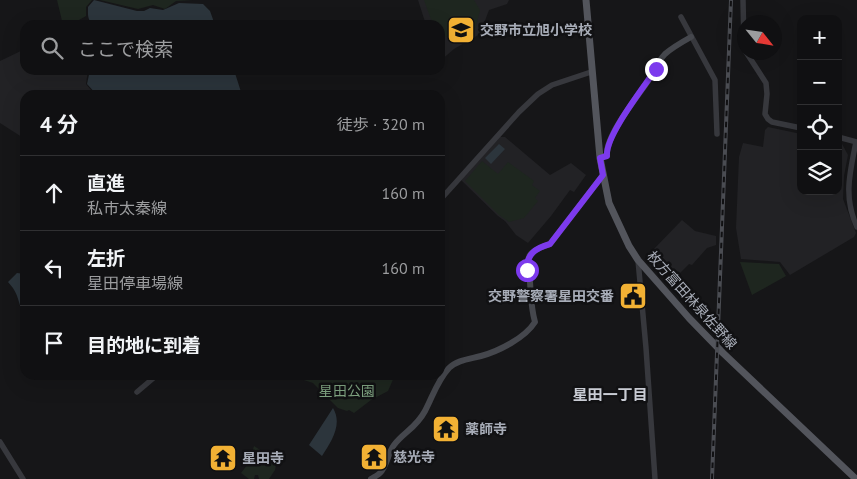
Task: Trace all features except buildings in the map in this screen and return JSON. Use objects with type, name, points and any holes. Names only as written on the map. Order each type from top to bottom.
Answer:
[{"type":"main road","name":"枚方富田林泉佐野線","points":[[586,0],[591,72],[604,157],[603,175],[609,203],[629,246],[638,260],[689,318],[854,478]]},
{"type":"main road","points":[[604,157],[620,121],[664,56],[678,44],[691,37]]},
{"type":"main road","points":[[445,373],[450,366],[464,360],[484,356],[512,342],[535,322],[527,262],[532,252],[537,248],[550,244],[603,175]]},
{"type":"main road","points":[[371,479],[381,472],[392,447],[412,430],[420,420],[440,380]]},
{"type":"street","points":[[743,0],[743,15]]},
{"type":"street","points":[[681,17],[716,80],[716,134]]},
{"type":"street","points":[[751,60],[766,83],[765,114],[768,119],[772,122],[797,127]]},
{"type":"street","points":[[445,194],[519,112],[538,94],[552,85],[591,72]]},
{"type":"street","points":[[842,138],[857,142],[848,189],[850,208],[857,227]]},
{"type":"street","points":[[638,260],[655,479]]},
{"type":"street","points":[[137,392],[151,380]]},
{"type":"street","points":[[0,442],[23,479]]},
{"type":"shaded area","points":[[94,0],[137,11],[144,11],[150,8],[163,10],[179,3],[203,4],[210,11],[213,20],[90,20],[88,7]]},
{"type":"shaded area","name":"交野市立旭小学校","points":[[418,0],[509,0],[507,4],[489,10],[480,34],[454,49],[445,57],[445,20],[424,20]]},
{"type":"shaded area","points":[[20,51],[20,75],[87,75],[86,84],[91,90],[20,90],[20,136],[0,123],[0,61]]},
{"type":"shaded area","points":[[89,75],[236,75],[240,90],[92,90],[87,84]]},
{"type":"shaded area","points":[[768,127],[797,133],[797,195],[842,195],[842,144],[848,155],[844,176],[843,199],[856,233],[854,237],[790,275],[780,262],[741,259],[736,228],[739,157],[743,143],[763,147],[765,130]]},
{"type":"shaded area","points":[[500,137],[505,137],[550,175],[571,163],[586,175],[574,192],[570,190],[528,243],[516,235],[505,221],[461,180]]},
{"type":"shaded area","points":[[499,144],[505,149],[491,164],[485,158]]},
{"type":"shaded area","points":[[682,220],[695,231],[716,236],[716,245],[707,248],[692,265],[689,264],[676,277],[651,252]]},
{"type":"shaded area","points":[[17,273],[20,273],[20,304],[16,293],[8,282]]},
{"type":"shaded area","points":[[333,408],[337,421],[335,433],[322,456],[309,445]]},
{"type":"green space","points":[[57,0],[92,0],[86,7],[86,16],[79,20],[62,20]]},
{"type":"green space","points":[[100,0],[193,0],[176,1],[165,9],[153,5],[138,9]]},
{"type":"green space","points":[[424,0],[474,0],[480,10],[475,30],[454,42],[445,36],[445,20],[431,20]]},
{"type":"green space","points":[[482,161],[498,174],[508,162],[534,181],[532,185],[540,191],[535,198],[538,201],[524,218],[509,222],[499,215],[465,181]]},
{"type":"green space","points":[[740,262],[779,264],[786,276],[752,295]]},
{"type":"green space","name":"星田公園","points":[[304,380],[393,380],[388,391],[371,400],[354,413],[338,408],[313,383]]},
{"type":"green space","points":[[254,446],[277,461],[275,470],[269,479],[259,479],[258,475],[255,475],[254,479],[249,479],[241,473],[251,460],[262,461],[264,458],[257,452],[253,457],[251,456]]},
{"type":"railway","points":[[712,479],[731,0]]},
{"type":"place","name":"交野市立旭小学校","points":[[461,30]]},
{"type":"place","name":"交野警察署星田交番","points":[[633,296]]},
{"type":"place","name":"薬師寺","points":[[446,429]]},
{"type":"place","name":"慈光寺","points":[[374,457]]},
{"type":"place","name":"星田寺","points":[[223,458]]},
{"type":"district","name":"星田一丁目","points":[[610,394]]},
{"type":"route","points":[[527,270],[527,262],[532,252],[537,248],[550,244],[603,175],[600,158],[607,156],[609,143],[620,121],[656,69]]}]
